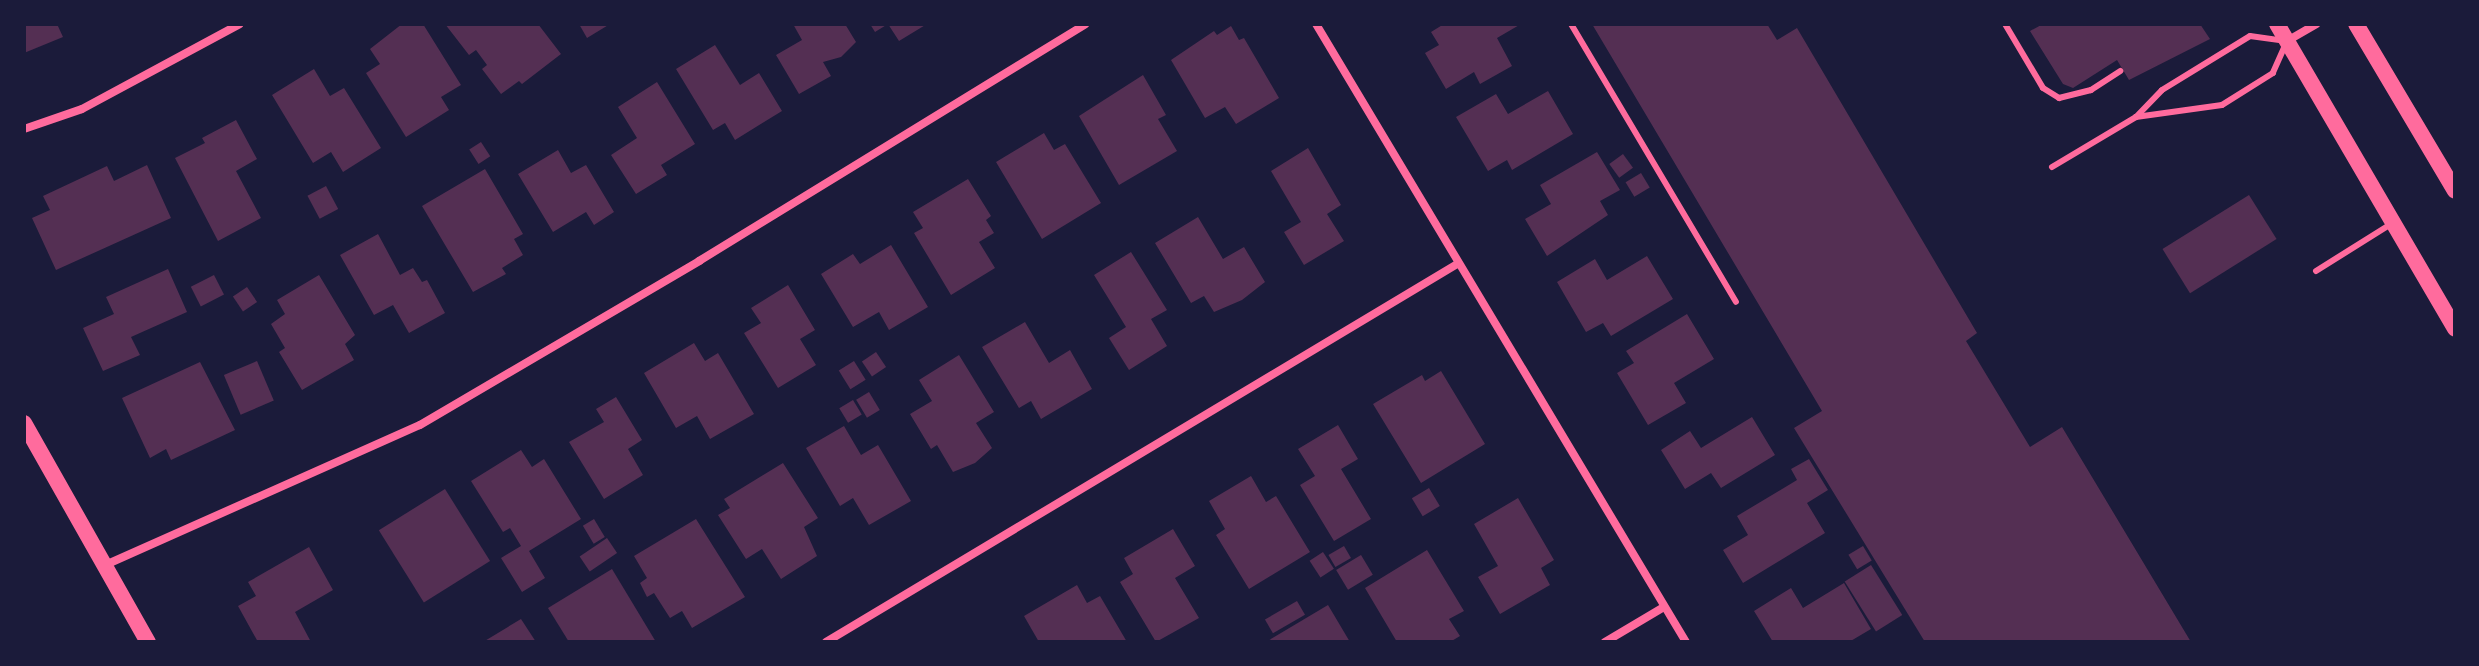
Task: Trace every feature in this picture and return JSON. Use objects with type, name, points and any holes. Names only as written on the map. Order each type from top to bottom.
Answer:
[{"type":"main road","points":[[2277,24],[2455,329]]},
{"type":"main road","points":[[2356,24],[2455,191]]},
{"type":"main road","points":[[24,423],[148,642]]},
{"type":"street","points":[[24,129],[82,109],[240,24]]},
{"type":"street","points":[[103,566],[420,425],[699,261],[1085,24]]},
{"type":"street","points":[[1316,24],[1686,642]]},
{"type":"street","points":[[2287,41],[2316,24]]},
{"type":"street","points":[[826,642],[1457,264]]},
{"type":"street","points":[[1605,642],[1664,607]]},
{"type":"lane","points":[[1571,24],[1736,302]]},
{"type":"lane","points":[[2005,24],[2043,88],[2059,98],[2091,90],[2120,71]]},
{"type":"lane","points":[[2052,167],[2136,117],[2162,90],[2250,36],[2287,41],[2273,73],[2222,105],[2136,117]]},
{"type":"lane","points":[[2316,271],[2392,223]]},
{"type":"building","points":[[24,24],[57,24],[63,37],[24,53]]},
{"type":"building","points":[[402,24],[423,24],[461,85],[441,97],[449,110],[406,137],[366,73],[380,64],[370,49]]},
{"type":"building","points":[[445,24],[538,24],[561,54],[522,84],[519,81],[501,94],[482,69],[487,65],[476,50],[469,55]]},
{"type":"building","points":[[579,24],[610,24],[587,38]]},
{"type":"building","points":[[793,24],[845,24],[856,42],[841,57],[823,62],[831,76],[799,94],[776,55],[802,40]]},
{"type":"building","points":[[870,24],[888,24],[875,32]]},
{"type":"building","points":[[888,24],[927,24],[899,41]]},
{"type":"building","points":[[1444,24],[1521,24],[1497,38],[1512,66],[1480,84],[1474,72],[1446,89],[1425,53],[1439,45],[1431,32]]},
{"type":"building","points":[[1592,24],[1767,24],[1777,40],[1797,28],[1977,333],[1966,341],[2030,447],[2062,427],[2191,642],[1925,642],[1794,428],[1822,411]]},
{"type":"building","points":[[2043,24],[2200,24],[2210,39],[2129,80],[2117,60],[2073,88],[2063,84],[2030,31]]},
{"type":"building","points":[[1231,26],[1239,40],[1244,38],[1279,98],[1236,124],[1225,107],[1205,118],[1171,60],[1214,31],[1217,35]]},
{"type":"building","points":[[715,45],[740,85],[759,73],[782,111],[735,140],[725,123],[713,130],[676,69]]},
{"type":"building","points":[[314,69],[330,96],[344,88],[381,148],[343,172],[331,152],[313,163],[272,95]]},
{"type":"building","points":[[1143,75],[1166,115],[1158,119],[1177,151],[1119,185],[1079,116]]},
{"type":"building","points":[[657,82],[695,144],[661,165],[667,175],[636,194],[611,155],[637,138],[618,107]]},
{"type":"building","points":[[1548,91],[1573,134],[1512,170],[1507,160],[1488,171],[1456,117],[1496,94],[1508,114]]},
{"type":"building","points":[[236,120],[257,159],[236,171],[261,218],[218,241],[175,158],[205,143],[202,138]]},
{"type":"building","points":[[1044,133],[1054,150],[1065,144],[1101,203],[1042,239],[996,162]]},
{"type":"building","points":[[481,142],[490,156],[479,164],[469,150]]},
{"type":"building","points":[[1308,148],[1341,205],[1327,214],[1344,241],[1304,265],[1284,232],[1301,222],[1271,171]]},
{"type":"building","points":[[558,150],[571,173],[586,165],[614,212],[594,225],[586,212],[553,232],[518,174]]},
{"type":"building","points":[[1597,152],[1620,190],[1600,201],[1608,215],[1547,256],[1525,219],[1551,204],[1540,185]]},
{"type":"building","points":[[1623,154],[1633,168],[1619,178],[1609,164]]},
{"type":"building","points":[[147,165],[171,218],[56,270],[32,218],[50,210],[43,196],[107,166],[114,181]]},
{"type":"building","points":[[485,169],[523,234],[514,239],[523,255],[502,268],[506,274],[473,292],[422,206]]},
{"type":"building","points":[[1641,173],[1650,188],[1634,197],[1626,182]]},
{"type":"building","points":[[968,179],[991,216],[986,220],[994,233],[979,242],[995,268],[951,295],[914,233],[923,228],[913,212]]},
{"type":"building","points":[[326,186],[338,209],[320,219],[307,196]]},
{"type":"building","points":[[2249,195],[2277,239],[2190,293],[2162,249]]},
{"type":"building","points":[[1198,217],[1223,259],[1244,247],[1265,282],[1242,300],[1214,312],[1204,296],[1191,303],[1155,243]]},
{"type":"building","points":[[378,234],[400,275],[413,268],[422,282],[427,280],[445,313],[409,333],[393,305],[374,315],[340,255]]},
{"type":"building","points":[[891,245],[928,307],[889,330],[879,312],[853,327],[821,274],[853,254],[860,264]]},
{"type":"building","points":[[1131,252],[1167,310],[1151,319],[1167,346],[1129,370],[1109,338],[1126,327],[1094,275]]},
{"type":"building","points":[[1647,256],[1673,299],[1611,336],[1603,323],[1586,332],[1557,282],[1595,259],[1607,280]]},
{"type":"building","points":[[168,269],[187,312],[131,337],[140,355],[103,371],[83,328],[114,314],[106,297]]},
{"type":"building","points":[[214,275],[224,295],[201,306],[191,287]]},
{"type":"building","points":[[319,275],[355,335],[345,344],[354,360],[302,390],[279,352],[285,348],[271,324],[285,314],[277,300]]},
{"type":"building","points":[[788,285],[815,330],[800,339],[816,365],[778,388],[744,333],[761,323],[751,308]]},
{"type":"building","points":[[247,287],[257,302],[243,311],[233,297]]},
{"type":"building","points":[[1687,314],[1714,359],[1674,383],[1686,403],[1648,425],[1617,373],[1634,363],[1626,351]]},
{"type":"building","points":[[1025,322],[1049,363],[1070,350],[1092,389],[1041,419],[1031,401],[1019,408],[982,347]]},
{"type":"building","points":[[694,343],[705,361],[718,353],[754,414],[710,439],[697,416],[676,428],[644,373]]},
{"type":"building","points":[[876,352],[886,367],[872,376],[862,362]]},
{"type":"building","points":[[959,355],[994,412],[976,423],[992,448],[975,463],[953,472],[937,445],[931,449],[910,414],[932,401],[919,380]]},
{"type":"building","points":[[257,361],[274,401],[241,415],[224,375]]},
{"type":"building","points":[[854,361],[866,380],[850,389],[839,371]]},
{"type":"building","points":[[200,362],[235,430],[171,460],[166,449],[150,458],[122,398]]},
{"type":"building","points":[[1441,371],[1485,444],[1421,483],[1373,404],[1422,375],[1425,381]]},
{"type":"building","points":[[869,392],[880,410],[867,418],[856,400]]},
{"type":"building","points":[[616,397],[642,440],[628,449],[643,475],[604,499],[569,442],[604,422],[596,409]]},
{"type":"building","points":[[853,400],[862,415],[848,423],[839,408]]},
{"type":"building","points":[[1752,417],[1775,455],[1721,488],[1711,473],[1685,489],[1661,450],[1690,431],[1701,448]]},
{"type":"building","points":[[1338,425],[1358,459],[1341,469],[1371,519],[1334,541],[1300,485],[1315,476],[1298,449]]},
{"type":"building","points":[[844,426],[861,455],[878,445],[911,501],[869,525],[853,498],[840,506],[806,448]]},
{"type":"building","points":[[521,450],[532,467],[544,459],[581,519],[529,551],[545,578],[522,592],[501,558],[521,546],[510,528],[503,532],[471,481]]},
{"type":"building","points":[[1809,459],[1828,490],[1807,503],[1825,533],[1743,583],[1723,550],[1748,535],[1737,516],[1797,480],[1791,469]]},
{"type":"building","points":[[783,463],[818,518],[804,527],[817,556],[781,579],[762,549],[746,559],[718,515],[730,508],[724,499]]},
{"type":"building","points":[[1251,476],[1266,502],[1276,496],[1310,552],[1249,589],[1216,535],[1225,529],[1209,501]]},
{"type":"building","points":[[1429,488],[1440,506],[1423,516],[1412,498]]},
{"type":"building","points":[[445,489],[490,561],[424,602],[379,530]]},
{"type":"building","points":[[1518,498],[1554,560],[1541,568],[1550,585],[1500,614],[1478,577],[1498,566],[1474,524]]},
{"type":"building","points":[[594,519],[605,537],[594,544],[583,526]]},
{"type":"building","points":[[696,519],[745,597],[692,628],[682,611],[670,618],[654,593],[647,597],[640,583],[647,578],[634,556]]},
{"type":"building","points":[[1173,529],[1195,566],[1175,578],[1199,618],[1156,642],[1120,582],[1133,574],[1124,558]]},
{"type":"building","points":[[607,538],[617,553],[590,571],[580,556]]},
{"type":"building","points":[[1344,546],[1351,558],[1335,567],[1328,555]]},
{"type":"building","points":[[1863,546],[1872,561],[1857,569],[1848,555]]},
{"type":"building","points":[[309,547],[333,590],[295,612],[311,642],[258,642],[238,606],[256,596],[248,582]]},
{"type":"building","points":[[1427,550],[1464,611],[1449,619],[1460,636],[1450,642],[1397,642],[1365,588]]},
{"type":"building","points":[[1323,552],[1334,569],[1320,577],[1310,561]]},
{"type":"building","points":[[1361,555],[1373,575],[1348,590],[1336,570]]},
{"type":"building","points":[[1871,565],[1902,615],[1876,631],[1845,581]]},
{"type":"building","points":[[612,569],[656,642],[569,642],[548,608]]},
{"type":"building","points":[[1844,583],[1871,629],[1849,642],[1773,642],[1754,611],[1791,588],[1803,608]]},
{"type":"building","points":[[1077,585],[1087,603],[1100,596],[1127,642],[1039,642],[1024,616]]},
{"type":"building","points":[[1297,601],[1305,615],[1273,633],[1265,620]]},
{"type":"building","points":[[1328,605],[1350,642],[1266,642]]},
{"type":"building","points":[[521,619],[536,642],[483,642]]}]
